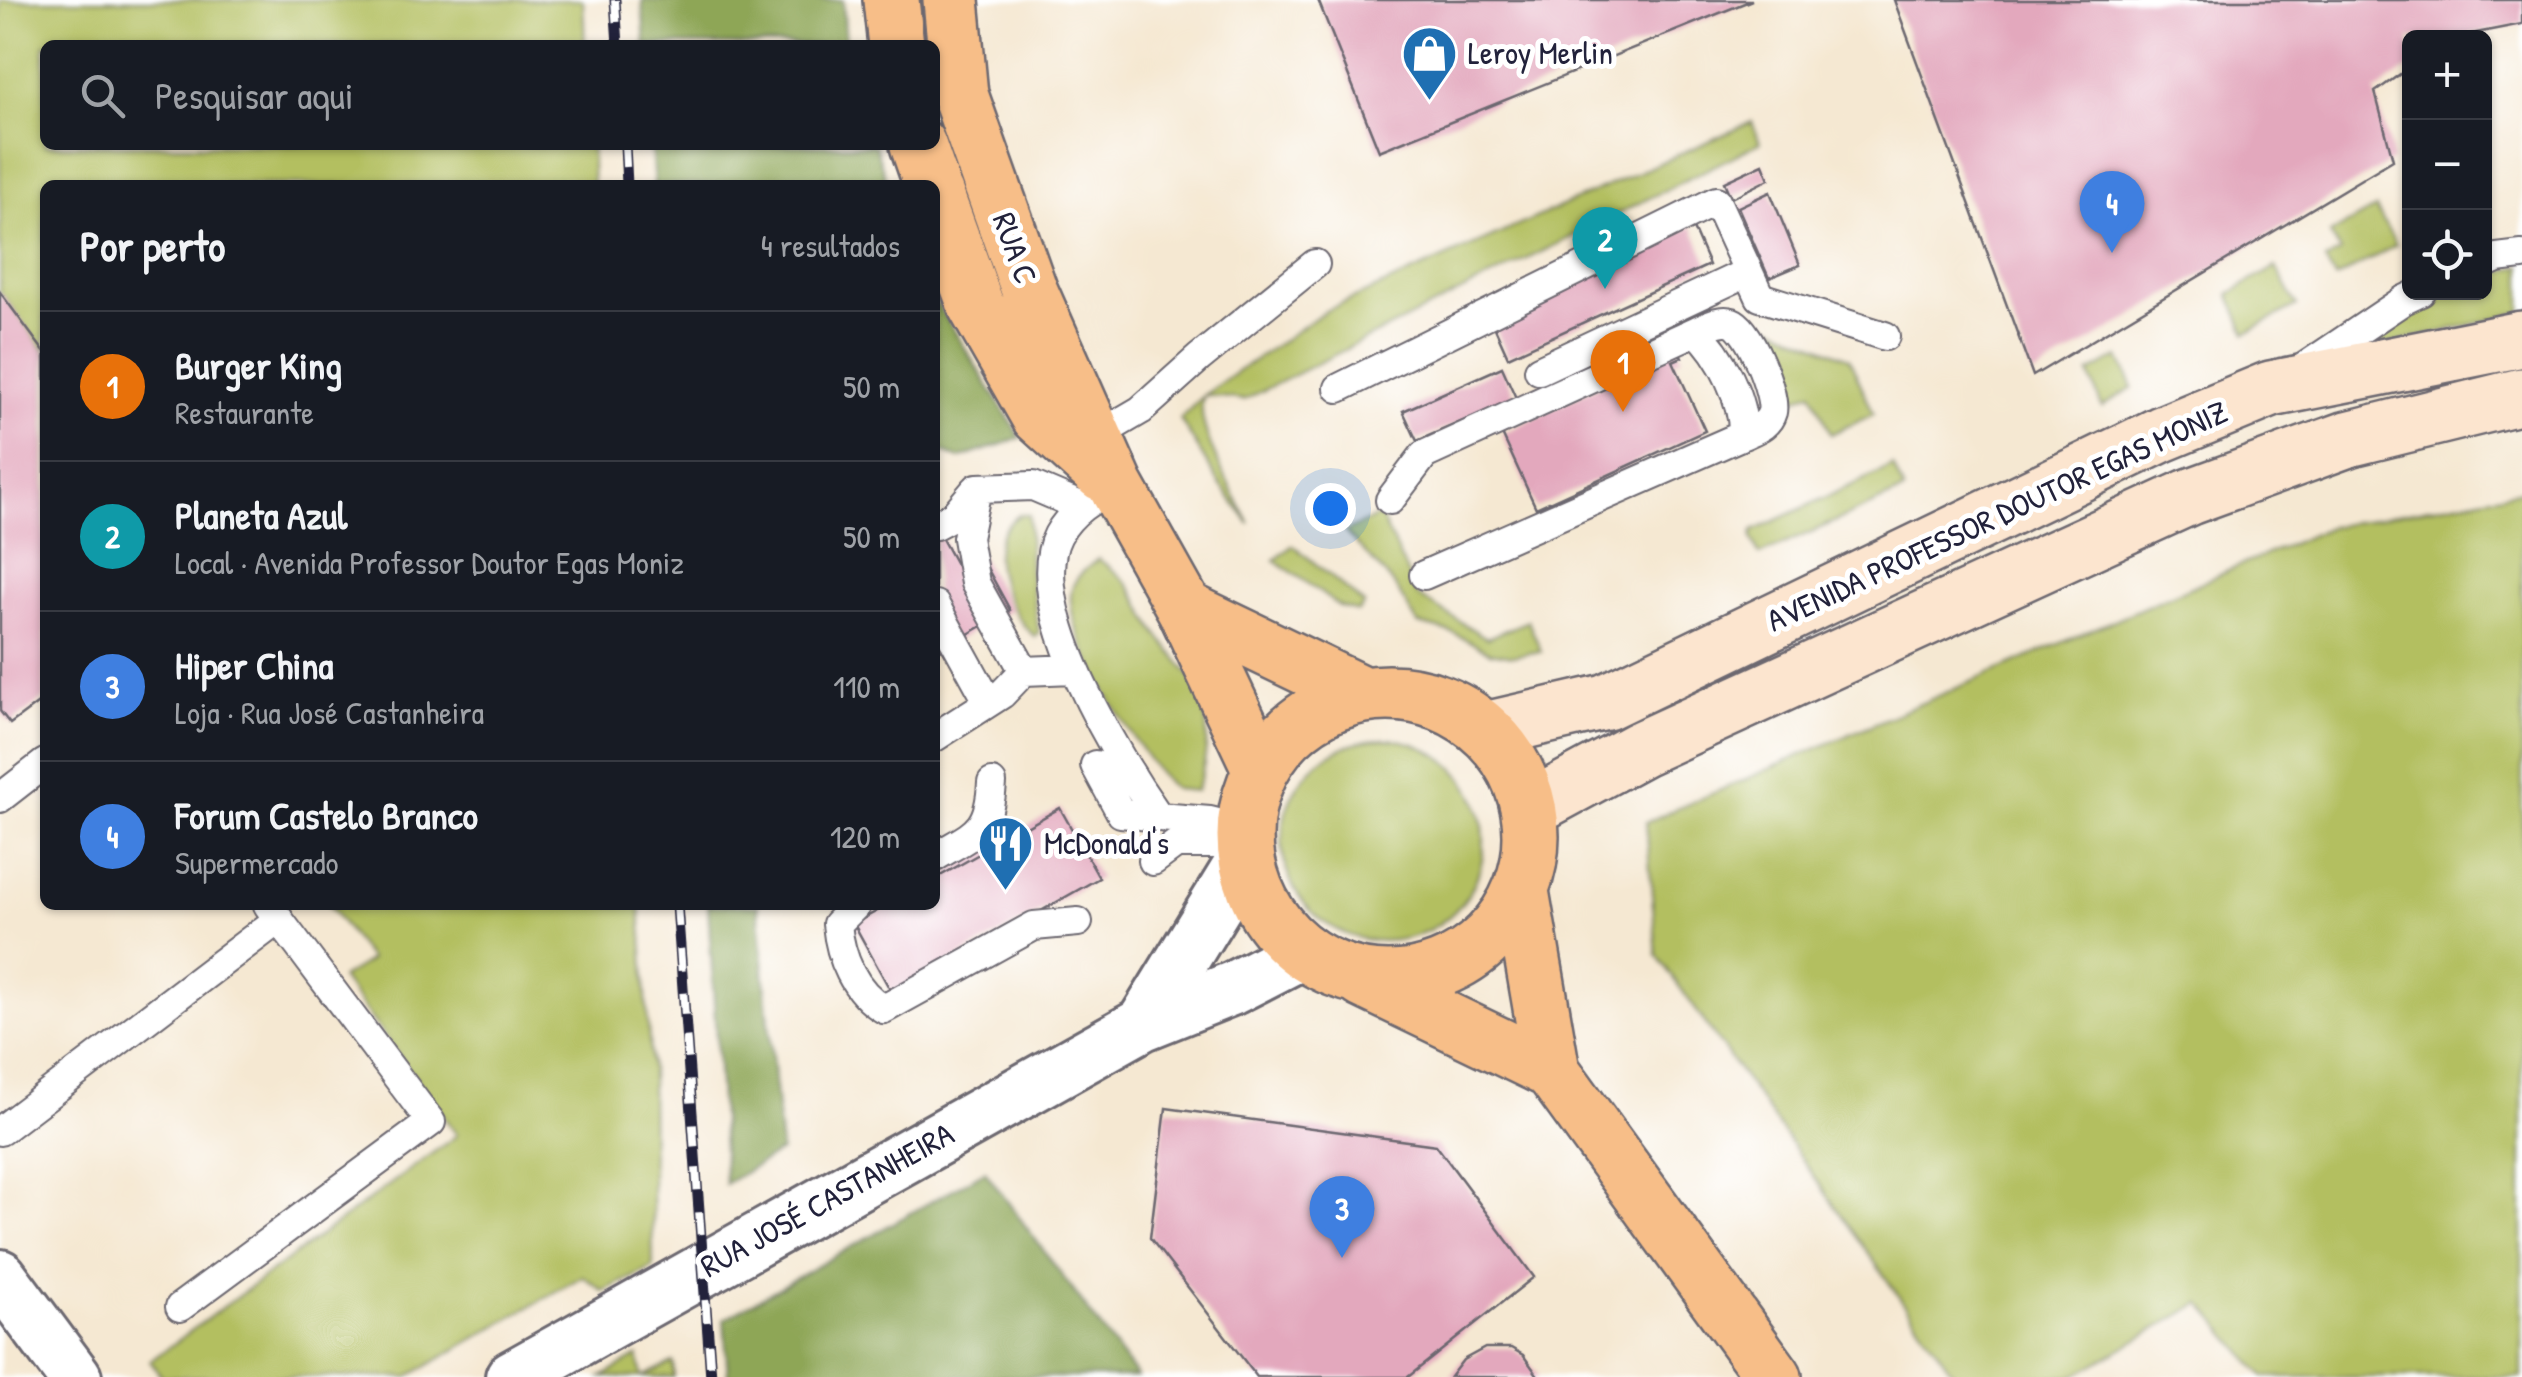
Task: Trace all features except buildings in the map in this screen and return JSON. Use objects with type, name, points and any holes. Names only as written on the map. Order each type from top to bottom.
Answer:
[{"type":"main road","points":[[891,0],[895,40]]},
{"type":"main road","name":"RUA C","points":[[951,0],[960,95],[1030,292],[1095,437],[1098,496]]},
{"type":"main road","points":[[920,150],[930,180]]},
{"type":"main road","name":"RUA C","points":[[940,207],[976,306],[1039,416],[1184,609],[1262,770]]},
{"type":"main road","name":"AVENIDA PROFESSOR DOUTOR EGAS MONIZ","points":[[1485,730],[1606,702],[2162,434],[2270,390],[2522,339]]},
{"type":"main road","name":"AVENIDA PROFESSOR DOUTOR EGAS MONIZ","points":[[1529,809],[1640,750],[2189,496],[2348,439],[2522,396]]},
{"type":"main road","points":[[1184,609],[1364,694]]},
{"type":"main road","points":[[1392,693],[1420,696],[1446,705],[1485,730],[1510,760],[1529,809],[1528,869],[1504,922],[1464,959],[1411,978],[1383,980],[1356,976],[1303,952],[1267,913],[1254,886],[1246,843],[1249,805],[1262,770],[1291,731],[1312,715],[1364,694],[1392,693]]},
{"type":"main road","points":[[1521,891],[1552,1071],[1774,1377]]},
{"type":"main road","points":[[1356,976],[1552,1071]]},
{"type":"street","name":"RUA JOSÉ CASTANHEIRA","points":[[1143,1024],[1246,843]]},
{"type":"street","name":"RUA JOSÉ CASTANHEIRA","points":[[512,1377],[1143,1024],[1233,988],[1303,952]]},
{"type":"street","points":[[0,1276],[74,1377]]},
{"type":"lane","points":[[1339,388],[1716,201],[1760,297],[1886,336]]},
{"type":"lane","points":[[2492,260],[2522,255]]},
{"type":"lane","points":[[1095,437],[1141,410],[1198,358],[1315,264]]},
{"type":"lane","points":[[1538,370],[1748,272]]},
{"type":"lane","points":[[2270,390],[2404,300]]},
{"type":"lane","points":[[1390,500],[1424,455],[1696,331],[1712,346],[1744,417],[1743,435],[1424,576]]},
{"type":"lane","points":[[940,522],[954,514],[977,488],[1032,486],[1098,496]]},
{"type":"lane","points":[[977,488],[967,538],[975,583],[1024,672]]},
{"type":"lane","points":[[1098,496],[1057,536],[1050,570],[1055,609],[1074,670],[1126,768],[1159,817]]},
{"type":"lane","points":[[940,614],[983,692]]},
{"type":"lane","points":[[940,714],[1024,672],[1074,670]]},
{"type":"lane","points":[[940,734],[1002,694],[1024,672]]},
{"type":"lane","points":[[1126,768],[1095,765],[1121,813],[1210,821],[1246,843]]},
{"type":"lane","points":[[0,798],[40,767]]},
{"type":"lane","points":[[940,854],[980,830],[990,809],[992,784]]},
{"type":"lane","points":[[1154,860],[1176,844],[1246,843]]},
{"type":"lane","points":[[851,910],[837,924],[840,952],[867,1000],[884,1009],[1034,926],[1078,922]]},
{"type":"lane","points":[[0,1132],[273,912],[431,1122],[180,1306]]},
{"type":"green space","points":[[0,0],[583,0],[585,40],[40,40],[40,150],[591,150],[593,180],[40,180],[40,346],[0,292]]},
{"type":"green space","points":[[642,0],[843,0],[846,40],[645,40]]},
{"type":"green space","points":[[1752,122],[1760,143],[1244,400],[1204,395],[1325,311]]},
{"type":"green space","points":[[651,150],[877,150],[886,180],[654,180]]},
{"type":"green space","points":[[2376,208],[2396,245],[2335,279],[2325,261],[2340,252],[2330,234]]},
{"type":"green space","points":[[2522,265],[2522,312],[2368,350],[2365,336],[2434,300],[2492,300],[2492,276]]},
{"type":"green space","points":[[2276,267],[2297,306],[2246,333],[2229,294]]},
{"type":"green space","points":[[940,308],[1021,438],[959,459],[940,450]]},
{"type":"green space","points":[[1753,318],[1849,358],[1874,414],[1831,434],[1812,392],[1795,399]]},
{"type":"green space","points":[[2119,357],[2133,387],[2102,407],[2089,373]]},
{"type":"green space","points":[[1204,395],[1202,408],[1209,441],[1250,524],[1219,483],[1180,419]]},
{"type":"green space","points":[[1893,466],[1904,491],[1759,555],[1753,531]]},
{"type":"green space","points":[[2522,490],[2522,1377],[2264,1377],[2201,1303],[2072,1377],[1956,1377],[1657,955],[1646,822],[2330,527]]},
{"type":"green space","points":[[1019,515],[1029,515],[1030,573],[1039,632],[1035,637],[1011,606],[998,566],[1000,537]]},
{"type":"green space","points":[[1380,515],[1418,596],[1487,638],[1528,621],[1541,651],[1513,656],[1490,652],[1453,633],[1418,624],[1392,582],[1345,532]]},
{"type":"green space","points":[[1293,545],[1364,604],[1358,612],[1340,607],[1275,560]]},
{"type":"green space","points":[[1098,559],[1127,583],[1196,686],[1207,731],[1196,791],[1174,789],[1161,776],[1119,715],[1079,637],[1072,589],[1080,574]]},
{"type":"green space","points":[[1383,739],[1421,747],[1454,769],[1476,802],[1484,840],[1476,878],[1454,911],[1421,933],[1383,941],[1345,933],[1312,911],[1290,878],[1282,840],[1290,802],[1312,769],[1345,747]]},
{"type":"green space","points":[[333,910],[640,910],[651,1069],[653,1268],[603,1291],[583,1276],[408,1377],[162,1377],[150,1361],[457,1135],[341,978],[370,960]]},
{"type":"green space","points":[[708,910],[758,910],[781,1151],[725,1184]]},
{"type":"green space","points":[[985,1171],[1137,1377],[728,1377],[724,1319]]},
{"type":"green space","points":[[638,1356],[642,1377],[602,1377]]},
{"type":"green space","points":[[673,1362],[674,1377],[642,1377]]},
{"type":"railway","points":[[615,0],[618,40]]},
{"type":"railway","points":[[625,150],[627,180]]},
{"type":"railway","points":[[677,910],[711,1377]]},
{"type":"place","name":"Leroy Merlin","points":[[1429,102]]},
{"type":"place","name":"Forum Castelo Branco","points":[[2112,253]]},
{"type":"place","name":"Planeta Azul","points":[[1605,289]]},
{"type":"place","name":"Burger King","points":[[1623,412]]},
{"type":"place","name":"McDonald's","points":[[1005,892]]},
{"type":"place","name":"Hiper China","points":[[1342,1258]]}]
